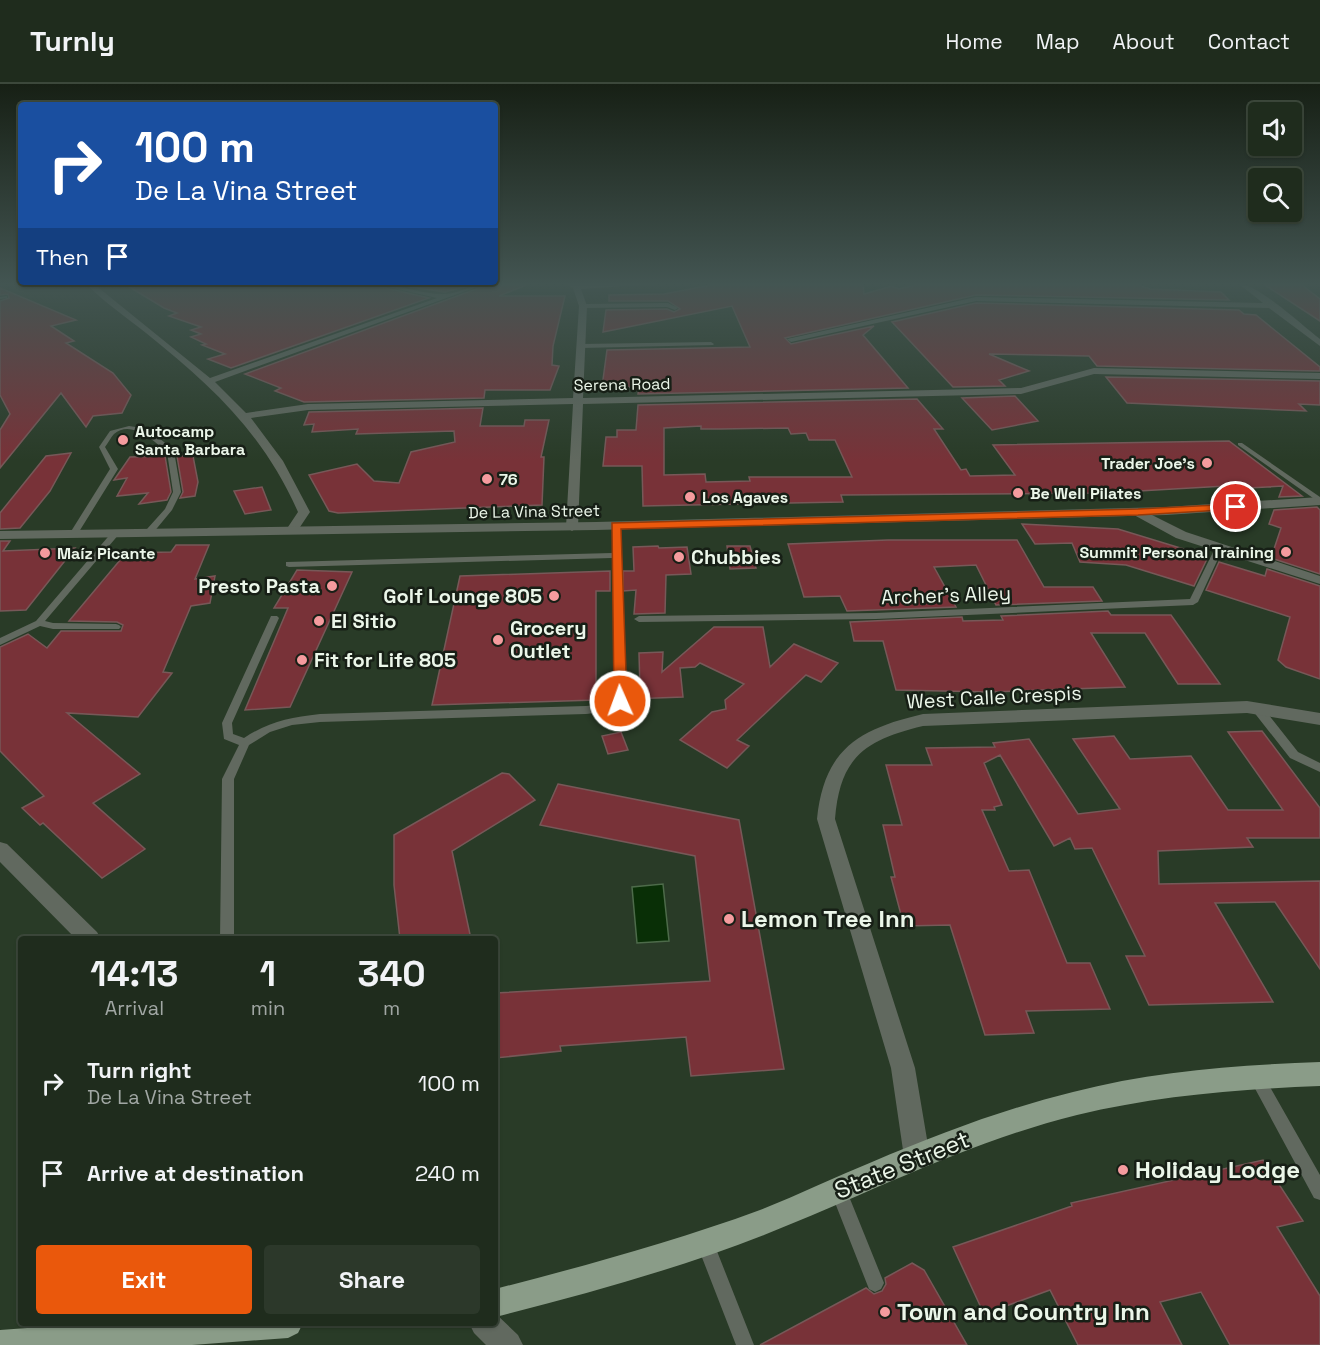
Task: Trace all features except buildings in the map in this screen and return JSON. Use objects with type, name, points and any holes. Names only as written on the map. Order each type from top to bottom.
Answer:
[{"type":"main road","name":"State Street","points":[[498,1302],[593,1278],[762,1223],[917,1156],[1012,1122],[1098,1098],[1185,1084],[1320,1074]]},
{"type":"main road","points":[[0,1345],[249,1326]]},
{"type":"street","points":[[159,343],[244,416],[288,478],[304,512],[292,530]]},
{"type":"street","points":[[207,382],[317,343]]},
{"type":"street","points":[[572,527],[581,343]]},
{"type":"street","name":"Serena Road","points":[[244,416],[308,406],[1030,391],[1049,387],[1067,375],[1094,371],[1320,376]]},
{"type":"street","name":"De La Vina Street","points":[[0,535],[150,531],[615,526],[1138,512],[1320,501]]},
{"type":"street","points":[[1138,512],[1166,528],[1219,548],[1320,580]]},
{"type":"street","name":"West Calle Crespis","points":[[917,1156],[903,1068],[826,819],[826,795],[834,774],[846,755],[864,740],[885,729],[923,720],[1257,708],[1320,719]]},
{"type":"street","points":[[0,850],[86,936]]},
{"type":"street","points":[[487,1326],[508,1345]]},
{"type":"lane","points":[[581,346],[711,344]]},
{"type":"lane","points":[[74,533],[114,469],[102,447],[112,432],[136,427],[144,429],[170,451],[177,492],[168,510],[150,531]]},
{"type":"lane","points":[[1240,444],[1320,501]]},
{"type":"lane","points":[[227,936],[228,779],[245,743],[266,729],[311,719],[612,707],[620,701],[615,526]]},
{"type":"lane","points":[[0,642],[39,623],[116,533]]},
{"type":"lane","name":"Archer's Alley","points":[[639,619],[924,614],[1192,602],[1219,548]]},
{"type":"lane","points":[[289,564],[616,555]]},
{"type":"lane","points":[[245,743],[228,736],[226,723],[274,618]]},
{"type":"lane","points":[[39,623],[54,626],[116,627]]},
{"type":"lane","points":[[1257,708],[1294,755],[1320,768]]},
{"type":"lane","points":[[1257,1078],[1320,1192]]},
{"type":"lane","points":[[838,1190],[876,1283]]},
{"type":"lane","points":[[705,1242],[745,1345]]},
{"type":"shaded area","points":[[663,884],[669,941],[637,943],[632,887]]},
{"type":"place","name":"Autocamp Santa Barbara","points":[[123,440]]},
{"type":"place","name":"Trader Joe's","points":[[1207,463]]},
{"type":"place","name":"76","points":[[487,479]]},
{"type":"place","name":"Be Well Pilates","points":[[1018,493]]},
{"type":"place","name":"Los Agaves","points":[[690,497]]},
{"type":"place","name":"Summit Personal Training","points":[[1286,552]]},
{"type":"place","name":"Maíz Picante","points":[[45,553]]},
{"type":"place","name":"Chubbies","points":[[679,557]]},
{"type":"place","name":"Presto Pasta","points":[[332,586]]},
{"type":"place","name":"Golf Lounge 805","points":[[554,596]]},
{"type":"place","name":"El Sitio","points":[[319,621]]},
{"type":"place","name":"Grocery Outlet","points":[[498,640]]},
{"type":"place","name":"Fit for Life 805","points":[[302,660]]},
{"type":"place","name":"Lemon Tree Inn","points":[[729,919]]},
{"type":"place","name":"Holiday Lodge","points":[[1123,1170]]},
{"type":"place","name":"Town and Country Inn","points":[[885,1312]]},
{"type":"route","points":[[620,701],[615,526],[1138,512],[1236,507]]}]
